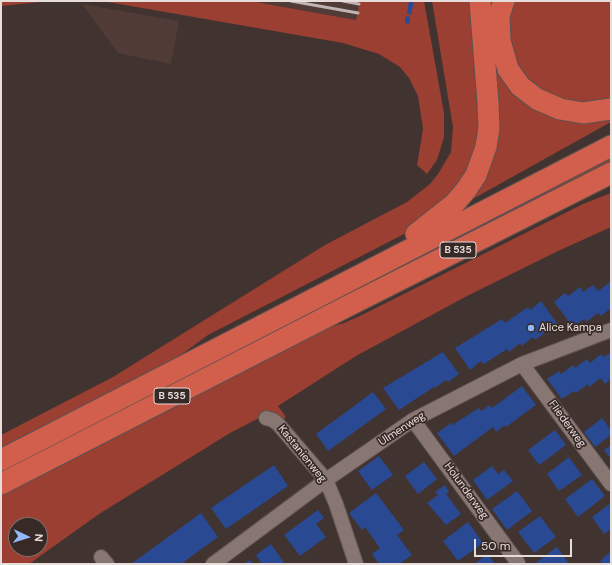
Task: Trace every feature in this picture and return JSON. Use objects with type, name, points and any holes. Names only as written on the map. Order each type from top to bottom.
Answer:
[{"type":"highway","points":[[406,251],[418,232],[434,222],[454,204],[466,190],[476,175],[486,147],[489,128],[488,103],[480,1]]},
{"type":"highway","points":[[504,1],[499,16],[500,40],[508,69],[520,86],[537,99],[560,109],[583,113],[611,110]]},
{"type":"highway","name":"B 535","points":[[1,460],[611,146]]},
{"type":"highway","name":"B 535","points":[[1,484],[611,173]]},
{"type":"highway","points":[[572,192],[611,187]]},
{"type":"street","name":"Ulmenweg","points":[[213,564],[326,480],[413,420],[522,364],[611,330]]},
{"type":"street","name":"Fliederweg","points":[[522,364],[611,484]]},
{"type":"street","name":"Kastanienweg","points":[[266,418],[273,420],[278,424],[326,480],[336,504],[356,564]]},
{"type":"street","name":"Holunderweg","points":[[413,420],[518,563]]},
{"type":"shaded area","points":[[1,1],[50,1],[1,6]]},
{"type":"shaded area","points":[[102,1],[250,1],[356,20],[360,1],[424,1],[444,113],[444,137],[437,160],[427,174],[417,165],[423,129],[418,96],[409,78],[400,67],[379,54],[343,43]]},
{"type":"shaded area","points":[[250,1],[360,1],[356,20]]},
{"type":"shaded area","points":[[432,1],[471,1],[479,127],[478,143],[470,165],[451,194],[406,233],[208,335],[178,357],[1,451],[1,435],[113,377],[325,245],[407,202],[430,184],[438,174],[451,152],[453,127]]},
{"type":"shaded area","points":[[485,1],[498,1],[511,84],[611,116],[611,122],[462,205],[479,180]]},
{"type":"shaded area","points":[[513,1],[611,1],[611,100],[588,103],[565,102],[534,87],[512,59],[506,27]]},
{"type":"shaded area","points":[[82,4],[179,21],[171,64],[118,53]]},
{"type":"shaded area","points":[[611,157],[611,164],[393,271],[1,474],[1,469]]},
{"type":"shaded area","points":[[611,193],[611,227],[556,252],[467,296],[356,356],[278,406],[286,417],[279,422],[261,417],[230,433],[99,514],[48,550],[48,517],[8,517],[8,557],[39,557],[29,564],[1,564],[1,493],[323,329],[344,323],[583,204]]},
{"type":"building","points":[[409,1],[414,1],[411,15],[407,13]]},
{"type":"building","points":[[406,16],[410,17],[409,24],[405,23]]},
{"type":"building","points":[[610,282],[611,308],[601,316],[598,313],[586,322],[584,319],[573,327],[554,302],[565,293],[568,296],[580,287],[583,292],[593,285],[598,291]]},
{"type":"building","points":[[541,301],[559,326],[548,334],[546,332],[535,340],[533,337],[522,346],[520,343],[509,352],[507,349],[484,364],[481,361],[470,370],[455,348],[502,319],[505,323],[528,307],[530,310]]},
{"type":"building","points":[[443,352],[459,374],[448,382],[446,380],[435,388],[434,387],[399,410],[383,388]]},
{"type":"building","points":[[611,352],[611,379],[605,384],[601,378],[589,387],[588,384],[576,393],[574,391],[562,399],[547,379],[559,371],[561,374],[573,365],[575,368],[587,359],[590,363],[601,354],[604,357]]},
{"type":"building","points":[[522,386],[536,405],[506,427],[505,425],[496,432],[493,427],[454,456],[437,433],[451,423],[452,425],[479,408],[481,411],[490,405],[492,408]]},
{"type":"building","points":[[373,392],[386,409],[328,451],[316,434]]},
{"type":"building","points":[[602,418],[611,430],[611,435],[595,447],[584,432]]},
{"type":"building","points":[[555,430],[566,445],[539,465],[528,450]]},
{"type":"building","points":[[611,445],[611,459],[604,450]]},
{"type":"building","points":[[379,456],[393,475],[372,490],[358,471]]},
{"type":"building","points":[[569,457],[582,475],[559,491],[547,474]]},
{"type":"building","points":[[424,462],[437,479],[418,494],[405,476]]},
{"type":"building","points":[[274,465],[288,486],[226,529],[211,508]]},
{"type":"building","points":[[492,466],[498,474],[504,470],[513,481],[487,500],[473,480]]},
{"type":"building","points":[[592,479],[605,496],[578,517],[565,499]]},
{"type":"building","points":[[445,485],[449,492],[446,494],[461,514],[446,525],[427,503],[438,495],[435,492]]},
{"type":"building","points":[[517,491],[532,511],[507,530],[492,509]]},
{"type":"building","points":[[376,493],[404,530],[397,535],[412,555],[399,564],[379,564],[372,554],[380,548],[365,527],[362,530],[349,513]]},
{"type":"building","points":[[611,503],[611,529],[604,534],[592,517]]},
{"type":"building","points":[[318,510],[324,518],[316,524],[326,537],[300,556],[284,535]]},
{"type":"building","points":[[201,513],[218,537],[181,564],[131,564]]},
{"type":"building","points":[[540,516],[556,537],[534,553],[518,532]]},
{"type":"building","points":[[468,522],[483,543],[458,561],[443,541]]},
{"type":"building","points":[[271,544],[285,564],[262,564],[256,555]]},
{"type":"building","points":[[557,547],[569,564],[534,564]]},
{"type":"building","points":[[611,551],[611,564],[603,564],[600,561]]},
{"type":"building","points":[[488,554],[495,564],[474,564]]},
{"type":"building","points":[[250,560],[253,564],[243,564]]},
{"type":"railway","points":[[291,1],[358,13]]},
{"type":"railway","points":[[343,1],[359,4]]},
{"type":"place","name":"Alice Kampa","points":[[531,328]]}]
